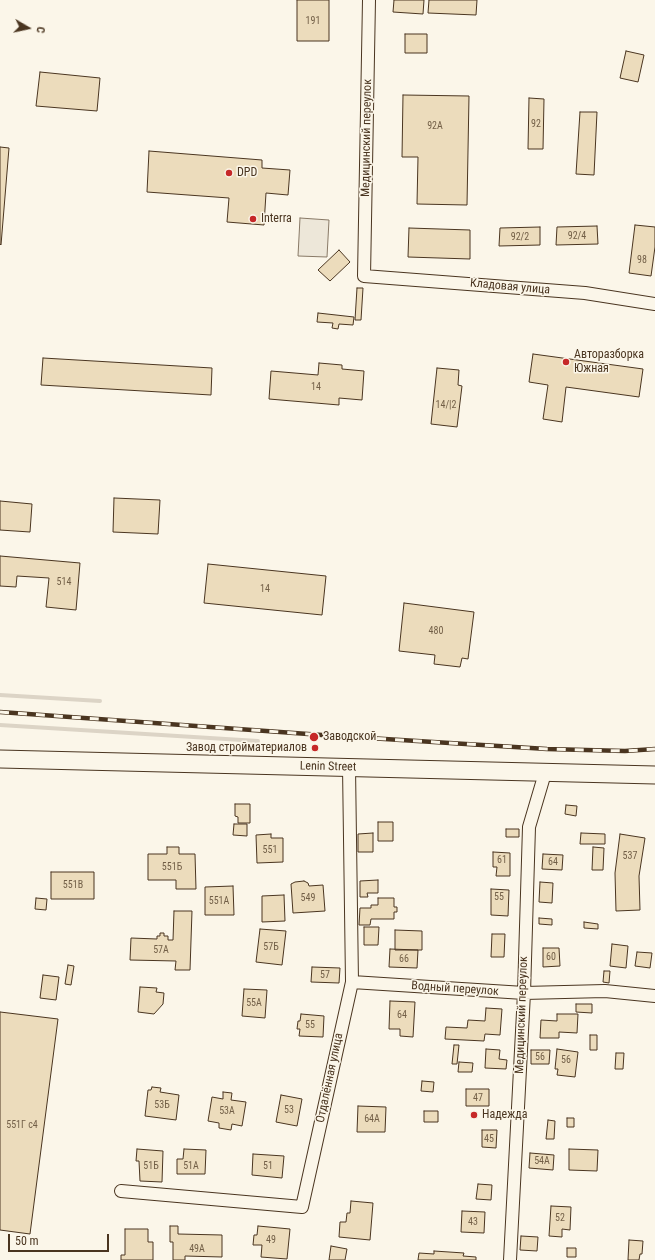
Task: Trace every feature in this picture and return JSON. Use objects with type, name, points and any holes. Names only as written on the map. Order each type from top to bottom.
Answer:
[{"type":"main road","name":"Lenin Street","points":[[0,759],[655,775]]},
{"type":"street","name":"Медицинский переулок","points":[[364,276],[369,0]]},
{"type":"street","name":"Кладовая улица","points":[[364,276],[585,293],[655,304]]},
{"type":"street","name":"Отдалённая улица","points":[[121,1191],[302,1207],[352,982],[349,767]]},
{"type":"street","name":"Медицинский переулок","points":[[510,1260],[524,993],[529,827],[545,773]]},
{"type":"street","name":"Водный переулок","points":[[352,982],[524,993],[605,991],[655,996]]},
{"type":"shaded area","points":[[300,218],[329,220],[327,257],[298,256]]},
{"type":"building","points":[[297,0],[329,0],[329,41],[297,41]]},
{"type":"building","points":[[394,0],[424,0],[423,14],[393,12]]},
{"type":"building","points":[[429,0],[477,0],[476,15],[428,13]]},
{"type":"building","points":[[405,34],[427,34],[427,53],[405,53]]},
{"type":"building","points":[[626,51],[644,55],[638,82],[620,78]]},
{"type":"building","points":[[40,72],[100,78],[97,111],[36,106]]},
{"type":"building","points":[[403,95],[469,96],[467,205],[417,204],[418,157],[402,157]]},
{"type":"building","points":[[529,98],[544,99],[543,149],[528,149]]},
{"type":"building","points":[[580,112],[597,112],[594,175],[576,174]]},
{"type":"building","points":[[0,147],[9,148],[1,245],[0,244]]},
{"type":"building","points":[[149,151],[262,160],[262,168],[290,170],[288,195],[266,193],[264,225],[227,222],[229,198],[147,192]]},
{"type":"building","points":[[635,225],[655,227],[655,247],[651,276],[629,273]]},
{"type":"building","points":[[597,226],[598,244],[556,245],[557,227]]},
{"type":"building","points":[[540,227],[540,245],[499,246],[500,228]]},
{"type":"building","points":[[409,228],[470,230],[470,259],[408,257]]},
{"type":"building","points":[[339,250],[350,262],[330,281],[318,270]]},
{"type":"building","points":[[357,288],[363,288],[361,320],[355,320]]},
{"type":"building","points":[[318,313],[354,317],[353,325],[339,324],[338,329],[332,328],[333,323],[317,322]]},
{"type":"building","points":[[533,354],[643,369],[639,397],[566,387],[562,422],[543,419],[548,385],[529,382]]},
{"type":"building","points":[[43,358],[212,368],[211,395],[41,385]]},
{"type":"building","points":[[319,363],[342,365],[342,369],[364,371],[362,400],[339,398],[339,405],[269,399],[271,371],[318,375]]},
{"type":"building","points":[[437,368],[459,370],[458,385],[462,386],[457,427],[431,424]]},
{"type":"building","points":[[114,498],[160,500],[158,534],[113,532]]},
{"type":"building","points":[[0,501],[32,504],[30,532],[0,530]]},
{"type":"building","points":[[0,556],[80,563],[76,610],[46,607],[49,578],[17,576],[16,587],[0,586]]},
{"type":"building","points":[[208,564],[326,576],[322,615],[204,603]]},
{"type":"building","points":[[404,603],[474,612],[468,659],[462,658],[460,667],[434,664],[435,655],[399,651]]},
{"type":"building","points":[[235,804],[250,804],[250,823],[238,823],[238,817],[235,816]]},
{"type":"building","points":[[566,805],[577,806],[576,816],[565,814]]},
{"type":"building","points":[[378,822],[393,822],[393,841],[378,841]]},
{"type":"building","points":[[234,824],[247,824],[247,836],[233,835]]},
{"type":"building","points":[[506,829],[519,829],[519,837],[506,837]]},
{"type":"building","points":[[373,833],[373,852],[358,852],[358,834]]},
{"type":"building","points":[[581,833],[605,834],[605,844],[580,844]]},
{"type":"building","points":[[271,834],[271,838],[283,838],[283,862],[257,863],[256,835]]},
{"type":"building","points":[[620,834],[645,838],[639,876],[640,910],[616,911],[615,873]]},
{"type":"building","points":[[167,847],[179,847],[179,854],[195,854],[196,889],[176,889],[176,880],[148,880],[148,854],[167,854]]},
{"type":"building","points":[[593,847],[604,848],[603,870],[592,870]]},
{"type":"building","points":[[493,852],[510,853],[510,876],[496,876],[497,867],[493,867]]},
{"type":"building","points":[[543,854],[563,855],[562,870],[542,869]]},
{"type":"building","points":[[51,872],[94,872],[94,899],[51,899]]},
{"type":"building","points":[[378,880],[378,893],[367,893],[368,897],[360,897],[360,881]]},
{"type":"building","points":[[304,881],[308,883],[309,886],[323,885],[325,911],[293,913],[291,884]]},
{"type":"building","points":[[540,882],[553,883],[552,903],[539,902]]},
{"type":"building","points":[[233,886],[234,915],[205,915],[205,887]]},
{"type":"building","points":[[491,889],[509,890],[508,916],[491,915]]},
{"type":"building","points":[[284,895],[285,921],[262,922],[262,896]]},
{"type":"building","points":[[36,898],[47,899],[46,910],[35,909]]},
{"type":"building","points":[[378,898],[394,898],[394,907],[397,907],[397,912],[394,912],[394,919],[371,919],[370,925],[359,925],[360,908],[371,908],[371,905],[378,905]]},
{"type":"building","points":[[174,911],[192,911],[190,970],[175,970],[176,961],[130,960],[131,938],[157,939],[157,936],[160,936],[160,933],[164,933],[164,936],[168,936],[168,940],[173,940]]},
{"type":"building","points":[[539,918],[552,919],[552,925],[539,924]]},
{"type":"building","points":[[584,922],[598,924],[598,929],[584,928]]},
{"type":"building","points":[[364,927],[379,927],[378,945],[364,945]]},
{"type":"building","points":[[260,929],[286,931],[282,965],[256,962]]},
{"type":"building","points":[[395,930],[422,931],[422,950],[395,950]]},
{"type":"building","points":[[492,934],[505,934],[504,957],[491,957]]},
{"type":"building","points":[[612,944],[628,946],[626,968],[610,966]]},
{"type":"building","points":[[543,948],[559,948],[560,966],[543,967]]},
{"type":"building","points":[[390,949],[418,950],[417,968],[389,967]]},
{"type":"building","points":[[637,952],[652,953],[650,968],[635,966]]},
{"type":"building","points":[[68,965],[74,966],[71,985],[65,984]]},
{"type":"building","points":[[312,967],[340,968],[339,983],[311,982]]},
{"type":"building","points":[[604,971],[610,971],[609,983],[603,982]]},
{"type":"building","points":[[43,975],[59,977],[56,1000],[40,998]]},
{"type":"building","points":[[140,987],[157,988],[156,992],[164,993],[163,1004],[154,1014],[138,1012]]},
{"type":"building","points":[[244,989],[267,990],[265,1018],[242,1016]]},
{"type":"building","points":[[390,1001],[415,1002],[413,1037],[400,1036],[400,1029],[389,1029]]},
{"type":"building","points":[[576,1004],[592,1004],[592,1013],[576,1012]]},
{"type":"building","points":[[486,1008],[502,1009],[500,1035],[485,1034],[484,1041],[445,1039],[446,1027],[467,1028],[468,1020],[485,1021]]},
{"type":"building","points":[[0,1012],[58,1019],[30,1234],[0,1230]]},
{"type":"building","points":[[301,1014],[324,1016],[323,1037],[299,1036],[300,1029],[297,1029]]},
{"type":"building","points":[[557,1014],[578,1014],[577,1033],[559,1032],[559,1038],[540,1038],[541,1020],[557,1021]]},
{"type":"building","points":[[590,1035],[597,1035],[597,1050],[590,1050]]},
{"type":"building","points":[[454,1045],[459,1045],[457,1064],[452,1064]]},
{"type":"building","points":[[486,1049],[500,1050],[499,1059],[507,1060],[506,1069],[485,1068]]},
{"type":"building","points":[[557,1049],[578,1052],[575,1077],[557,1075],[558,1069],[555,1069]]},
{"type":"building","points":[[531,1050],[550,1050],[549,1064],[531,1064]]},
{"type":"building","points":[[616,1053],[624,1053],[623,1069],[615,1069]]},
{"type":"building","points":[[459,1062],[473,1063],[472,1072],[458,1072]]},
{"type":"building","points":[[422,1081],[434,1082],[433,1092],[421,1091]]},
{"type":"building","points":[[152,1087],[161,1088],[160,1092],[179,1095],[176,1120],[145,1116],[148,1090],[151,1090]]},
{"type":"building","points":[[466,1089],[489,1089],[489,1106],[466,1106]]},
{"type":"building","points":[[223,1092],[232,1093],[231,1100],[246,1102],[242,1126],[232,1124],[231,1130],[219,1128],[219,1123],[208,1121],[212,1097],[223,1099]]},
{"type":"building","points":[[281,1095],[302,1099],[297,1126],[276,1122]]},
{"type":"building","points":[[358,1106],[386,1107],[385,1132],[357,1132]]},
{"type":"building","points":[[424,1111],[438,1111],[438,1122],[424,1122]]},
{"type":"building","points":[[567,1118],[574,1118],[574,1127],[567,1127]]},
{"type":"building","points":[[548,1120],[555,1121],[554,1139],[546,1139]]},
{"type":"building","points":[[482,1130],[497,1130],[496,1148],[482,1147]]},
{"type":"building","points":[[137,1149],[163,1151],[162,1182],[140,1181],[139,1161],[136,1161]]},
{"type":"building","points":[[184,1149],[206,1150],[205,1174],[177,1174],[177,1159],[183,1159]]},
{"type":"building","points":[[569,1149],[598,1150],[597,1171],[569,1170]]},
{"type":"building","points":[[530,1153],[554,1155],[553,1170],[529,1168]]},
{"type":"building","points":[[253,1154],[284,1156],[282,1178],[252,1175]]},
{"type":"building","points":[[478,1184],[492,1185],[491,1200],[476,1199]]},
{"type":"building","points":[[351,1201],[373,1203],[370,1240],[339,1237],[340,1222],[346,1222],[347,1213],[350,1213]]},
{"type":"building","points":[[551,1206],[571,1207],[570,1230],[562,1229],[562,1237],[549,1236]]},
{"type":"building","points":[[462,1211],[485,1212],[484,1233],[461,1232]]},
{"type":"building","points":[[170,1226],[178,1226],[178,1234],[222,1235],[222,1257],[185,1256],[185,1260],[173,1260],[173,1242],[170,1242]]},
{"type":"building","points":[[258,1226],[290,1229],[287,1259],[261,1257],[262,1245],[253,1245],[254,1235],[257,1235]]},
{"type":"building","points":[[125,1229],[148,1229],[148,1242],[153,1242],[153,1260],[121,1260],[121,1255],[125,1255]]},
{"type":"building","points":[[521,1236],[538,1237],[537,1251],[520,1250]]},
{"type":"building","points":[[629,1240],[643,1241],[642,1254],[640,1254],[639,1260],[628,1260]]},
{"type":"building","points":[[331,1246],[347,1249],[345,1260],[329,1260]]},
{"type":"building","points":[[567,1248],[576,1248],[576,1257],[567,1257]]},
{"type":"building","points":[[434,1251],[464,1253],[463,1256],[476,1257],[476,1260],[418,1260],[419,1253],[434,1254]]},
{"type":"waterway","points":[[0,695],[100,701]]},
{"type":"waterway","points":[[0,725],[258,741]]},
{"type":"railway","points":[[0,712],[336,736],[547,749],[625,751],[655,749]]},
{"type":"place","name":"DPD","points":[[229,173]]},
{"type":"place","name":"Interra","points":[[253,219]]},
{"type":"place","name":"Авторазборка Южная","points":[[566,362]]},
{"type":"place","name":"Заводской","points":[[314,737]]},
{"type":"place","name":"Завод стройматериалов","points":[[315,748]]},
{"type":"place","name":"Надежда","points":[[474,1115]]}]
